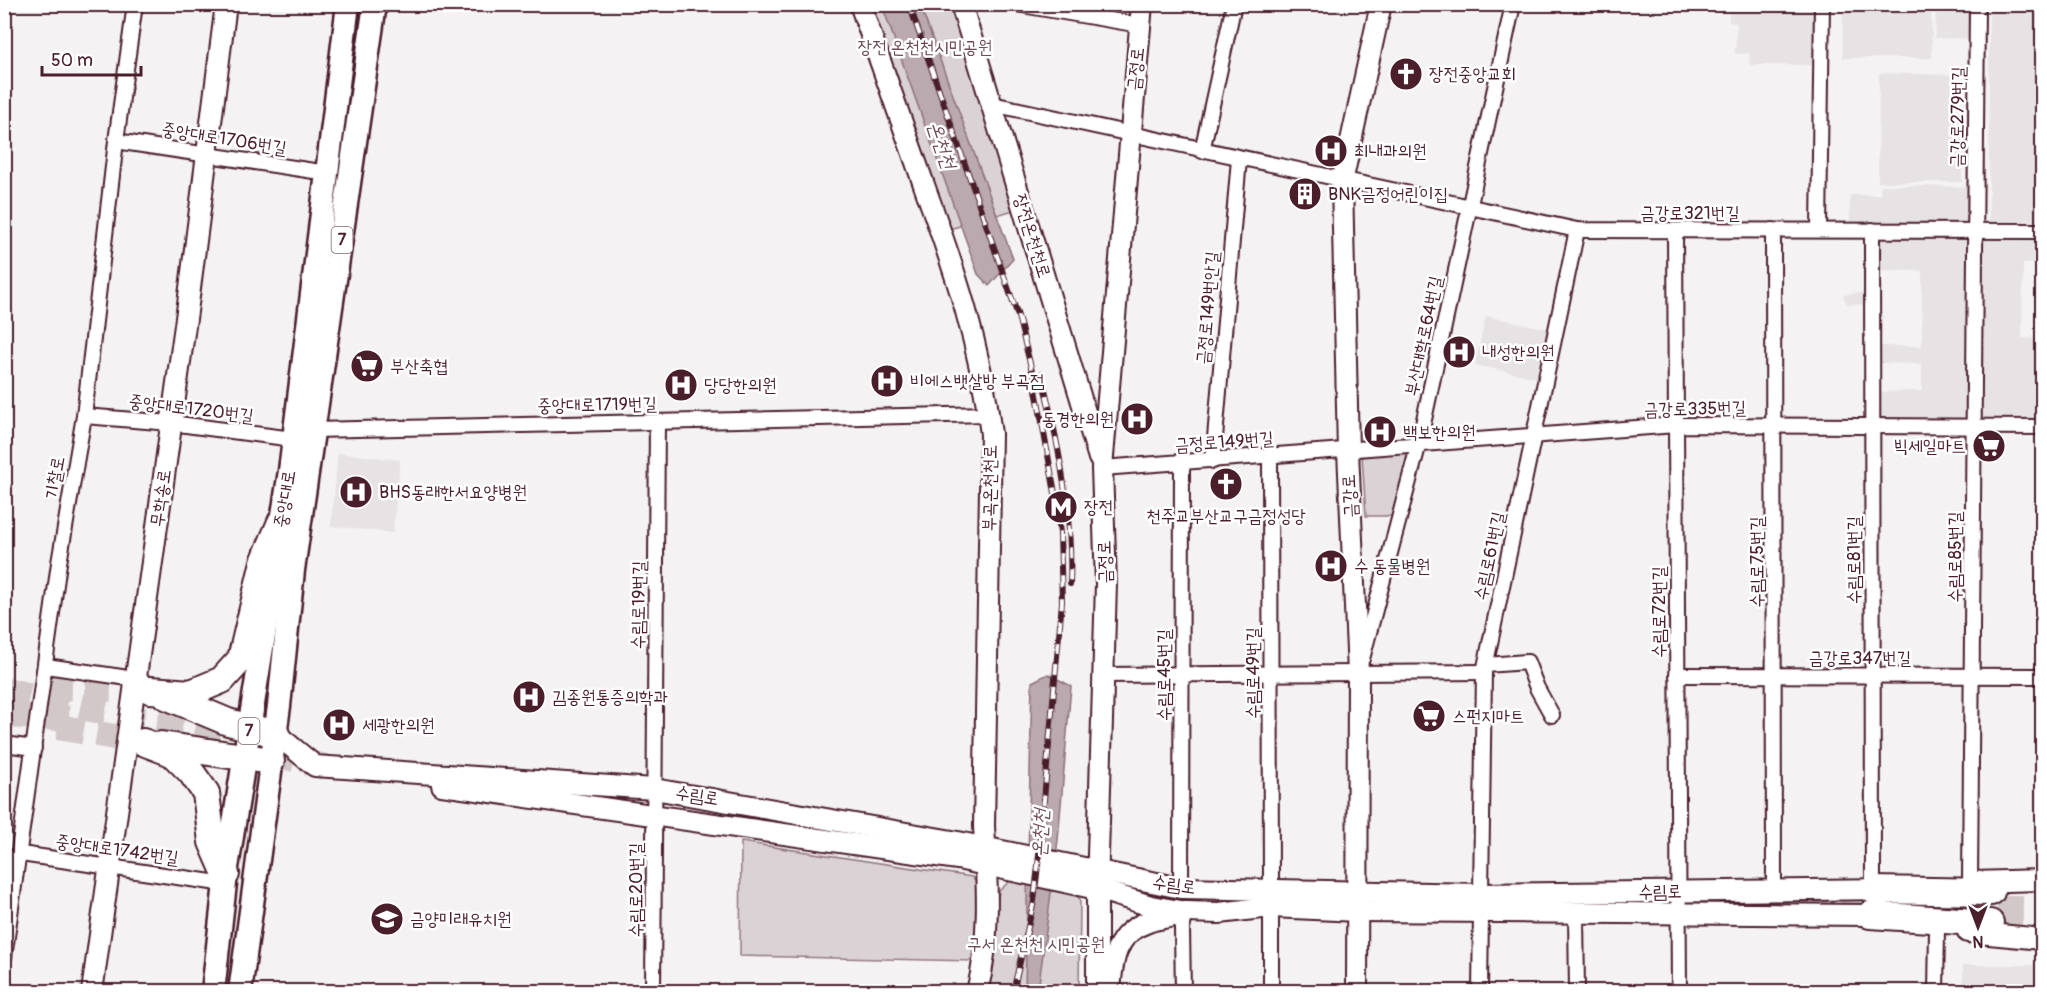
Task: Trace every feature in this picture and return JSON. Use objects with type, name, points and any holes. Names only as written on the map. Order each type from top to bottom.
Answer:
[{"type":"highway","points":[[143,684],[190,693],[222,680],[241,659],[264,562],[281,522]]},
{"type":"highway","points":[[143,684],[228,722],[276,734]]},
{"type":"highway","points":[[226,879],[212,842],[206,793],[191,772],[172,753],[143,742],[271,760]]},
{"type":"highway","points":[[1871,903],[1981,887]]},
{"type":"highway","points":[[1871,903],[1941,924],[1990,923]]},
{"type":"main road","name":"무학송로","points":[[92,992],[109,867],[143,684],[171,423],[226,4]]},
{"type":"main road","name":"중앙대로","points":[[213,992],[226,879],[293,440],[348,4]]},
{"type":"main road","name":"중앙대로","points":[[240,992],[276,734],[293,570],[375,4]]},
{"type":"main road","name":"부곡온천천로","points":[[860,4],[958,280],[974,331],[989,414],[991,434],[991,858],[984,966],[976,992]]},
{"type":"main road","name":"장전온천천로","points":[[962,4],[1102,468]]},
{"type":"main road","name":"금정로","points":[[1097,992],[1097,889],[1106,584],[1102,468],[1142,4]]},
{"type":"main road","name":"금강로","points":[[1358,992],[1358,673],[1348,451],[1342,182],[1380,4]]},
{"type":"main road","points":[[276,734],[315,766]]},
{"type":"main road","name":"수림로","points":[[271,760],[654,817],[991,858]]},
{"type":"main road","name":"수림로","points":[[315,766],[654,789],[1074,874],[1097,889],[1151,906],[1186,912],[1219,913],[1271,898]]},
{"type":"main road","name":"수림로","points":[[1074,874],[1098,869],[1128,878],[1181,888],[1271,898],[1358,902],[1481,903],[1678,892],[1774,892],[1871,903]]},
{"type":"main road","points":[[1981,887],[2043,880]]},
{"type":"main road","name":"수림로","points":[[1481,903],[1576,914],[1678,912],[1871,903]]},
{"type":"main road","points":[[1110,992],[1112,968],[1118,942],[1130,930],[1186,912]]},
{"type":"main road","points":[[1941,924],[2043,939]]},
{"type":"street","name":"기찰로","points":[[4,958],[21,854],[59,562],[84,416],[116,141],[135,4]]},
{"type":"street","points":[[1016,4],[1140,25]]},
{"type":"street","points":[[1202,151],[1234,4]]},
{"type":"street","name":"부산대학로64번길","points":[[1358,673],[1419,443],[1513,4]]},
{"type":"street","points":[[1819,230],[1822,4]]},
{"type":"street","name":"금강로279번길","points":[[1974,231],[1977,4]]},
{"type":"street","points":[[992,104],[1342,182]]},
{"type":"street","name":"중앙대로1706번길","points":[[116,141],[327,173]]},
{"type":"street","name":"금정로149번안길","points":[[1213,460],[1239,159]]},
{"type":"street","name":"금강로321번길","points":[[1342,182],[1577,231],[2043,231]]},
{"type":"street","name":"수림로61번길","points":[[1480,992],[1485,668],[1577,231]]},
{"type":"street","name":"수림로75번길","points":[[1773,231],[1774,892]]},
{"type":"street","name":"수림로81번길","points":[[1871,903],[1872,231]]},
{"type":"street","name":"수림로85번길","points":[[1974,231],[1973,676],[1981,887]]},
{"type":"street","name":"수림로72번길","points":[[1675,232],[1679,992]]},
{"type":"street","name":"중앙대로1719번길","points":[[314,430],[989,414]]},
{"type":"street","name":"중앙대로1720번길","points":[[84,416],[171,423],[293,440]]},
{"type":"street","name":"수림로19번길","points":[[654,789],[657,422]]},
{"type":"street","name":"금강로335번길","points":[[1348,451],[1419,443],[1676,425],[2043,428]]},
{"type":"street","name":"금정로149번길","points":[[1102,468],[1348,451]]},
{"type":"street","name":"수림로49번길","points":[[1270,456],[1271,992]]},
{"type":"street","name":"수림로45번길","points":[[1181,888],[1182,463]]},
{"type":"street","points":[[1104,675],[1358,673],[1485,668],[1527,662],[1537,688],[1552,715]]},
{"type":"street","points":[[46,666],[143,684]]},
{"type":"street","name":"금강로347번길","points":[[1677,675],[2043,676]]},
{"type":"street","points":[[4,744],[34,748]]},
{"type":"street","name":"수림로20번길","points":[[653,992],[654,789]]},
{"type":"street","points":[[4,862],[21,854]]},
{"type":"street","name":"중앙대로1742번길","points":[[21,854],[109,867],[226,879]]},
{"type":"street","name":"수림로","points":[[1183,992],[1182,929],[1186,912]]},
{"type":"street","points":[[1576,914],[1577,992]]},
{"type":"street","points":[[1936,992],[1941,924]]},
{"type":"shaded area","points":[[1729,5],[1815,5],[1815,65],[1750,65],[1749,53],[1735,54],[1737,23],[1729,22]]},
{"type":"shaded area","points":[[1843,5],[1931,5],[1932,58],[1843,58]]},
{"type":"shaded area","points":[[1936,5],[1973,5],[1973,39],[1935,38]]},
{"type":"shaded area","points":[[1989,5],[2042,5],[2042,221],[1989,221]]},
{"type":"shaded area","points":[[1879,73],[1952,75],[1952,111],[1963,111],[1962,182],[1878,182]]},
{"type":"shaded area","points":[[1881,185],[1970,187],[1970,225],[1850,225],[1850,195],[1880,195]]},
{"type":"shaded area","points":[[1876,234],[1971,235],[1970,423],[1877,423],[1877,392],[1922,391],[1922,364],[1881,363],[1881,346],[1922,346],[1922,271],[1876,270]]},
{"type":"shaded area","points":[[1977,238],[2042,239],[2042,263],[2023,264],[2022,338],[2042,339],[2042,418],[1975,417]]},
{"type":"shaded area","points":[[1867,292],[1868,305],[1847,304],[1843,295]]},
{"type":"shaded area","points":[[1486,316],[1549,329],[1538,378],[1475,365]]},
{"type":"shaded area","points":[[338,453],[400,460],[393,533],[331,526]]},
{"type":"shaded area","points":[[1963,965],[2042,965],[2042,991],[1963,991]]},
{"type":"green space","name":"장전 온천천시민공원","points":[[866,5],[955,5],[1017,209],[953,228],[944,227]]},
{"type":"green space","points":[[1408,452],[1393,516],[1366,516],[1362,456]]},
{"type":"green space","points":[[741,842],[972,877],[982,891],[975,961],[740,956]]},
{"type":"green space","name":"구서 온천천 시민공원","points":[[1011,880],[1072,892],[1080,899],[1079,991],[983,992],[999,891]]},
{"type":"water","name":"온천천","points":[[882,5],[920,5],[1013,259],[989,286],[978,274]]},
{"type":"water","name":"온천천","points":[[1048,674],[1071,686],[1058,840],[1038,991],[1025,992],[1032,682]]},
{"type":"tunnel","points":[[46,687],[150,690]]},
{"type":"tunnel","points":[[4,690],[155,723],[325,767]]},
{"type":"tunnel","points":[[4,715],[80,719]]},
{"type":"tunnel","points":[[58,727],[143,742]]},
{"type":"tunnel","points":[[1763,899],[2042,909]]},
{"type":"tunnel","points":[[1996,923],[2042,927]]},
{"type":"railway","points":[[909,4],[1018,316],[1034,379],[1060,533],[1062,602],[1038,865],[1034,901],[1013,992]]},
{"type":"railway","points":[[1041,374],[1053,425],[1067,505],[1070,584]]},
{"type":"place","name":"장전중앙교회","points":[[1406,74]]},
{"type":"place","name":"최내과의원","points":[[1331,151]]},
{"type":"place","name":"BNK금정어린이집","points":[[1305,194]]},
{"type":"place","name":"내성한의원","points":[[1459,352]]},
{"type":"place","name":"부산축협","points":[[367,366]]},
{"type":"place","name":"비에스뱃살방 부곡점","points":[[887,381]]},
{"type":"place","name":"당당한의원","points":[[681,385]]},
{"type":"place","name":"동경한의원","points":[[1137,419]]},
{"type":"place","name":"백보한의원","points":[[1380,432]]},
{"type":"place","name":"빅세일마트","points":[[1989,446]]},
{"type":"place","name":"천주교부산교구금정성당","points":[[1226,484]]},
{"type":"place","name":"BHS동래한서요양병원","points":[[356,492]]},
{"type":"place","name":"장전","points":[[1061,507]]},
{"type":"place","name":"수 동물병원","points":[[1331,566]]},
{"type":"place","name":"김종원통증의학과","points":[[529,697]]},
{"type":"place","name":"스펀지마트","points":[[1429,716]]},
{"type":"place","name":"세광한의원","points":[[339,725]]},
{"type":"place","name":"금양미래유치원","points":[[387,919]]}]
